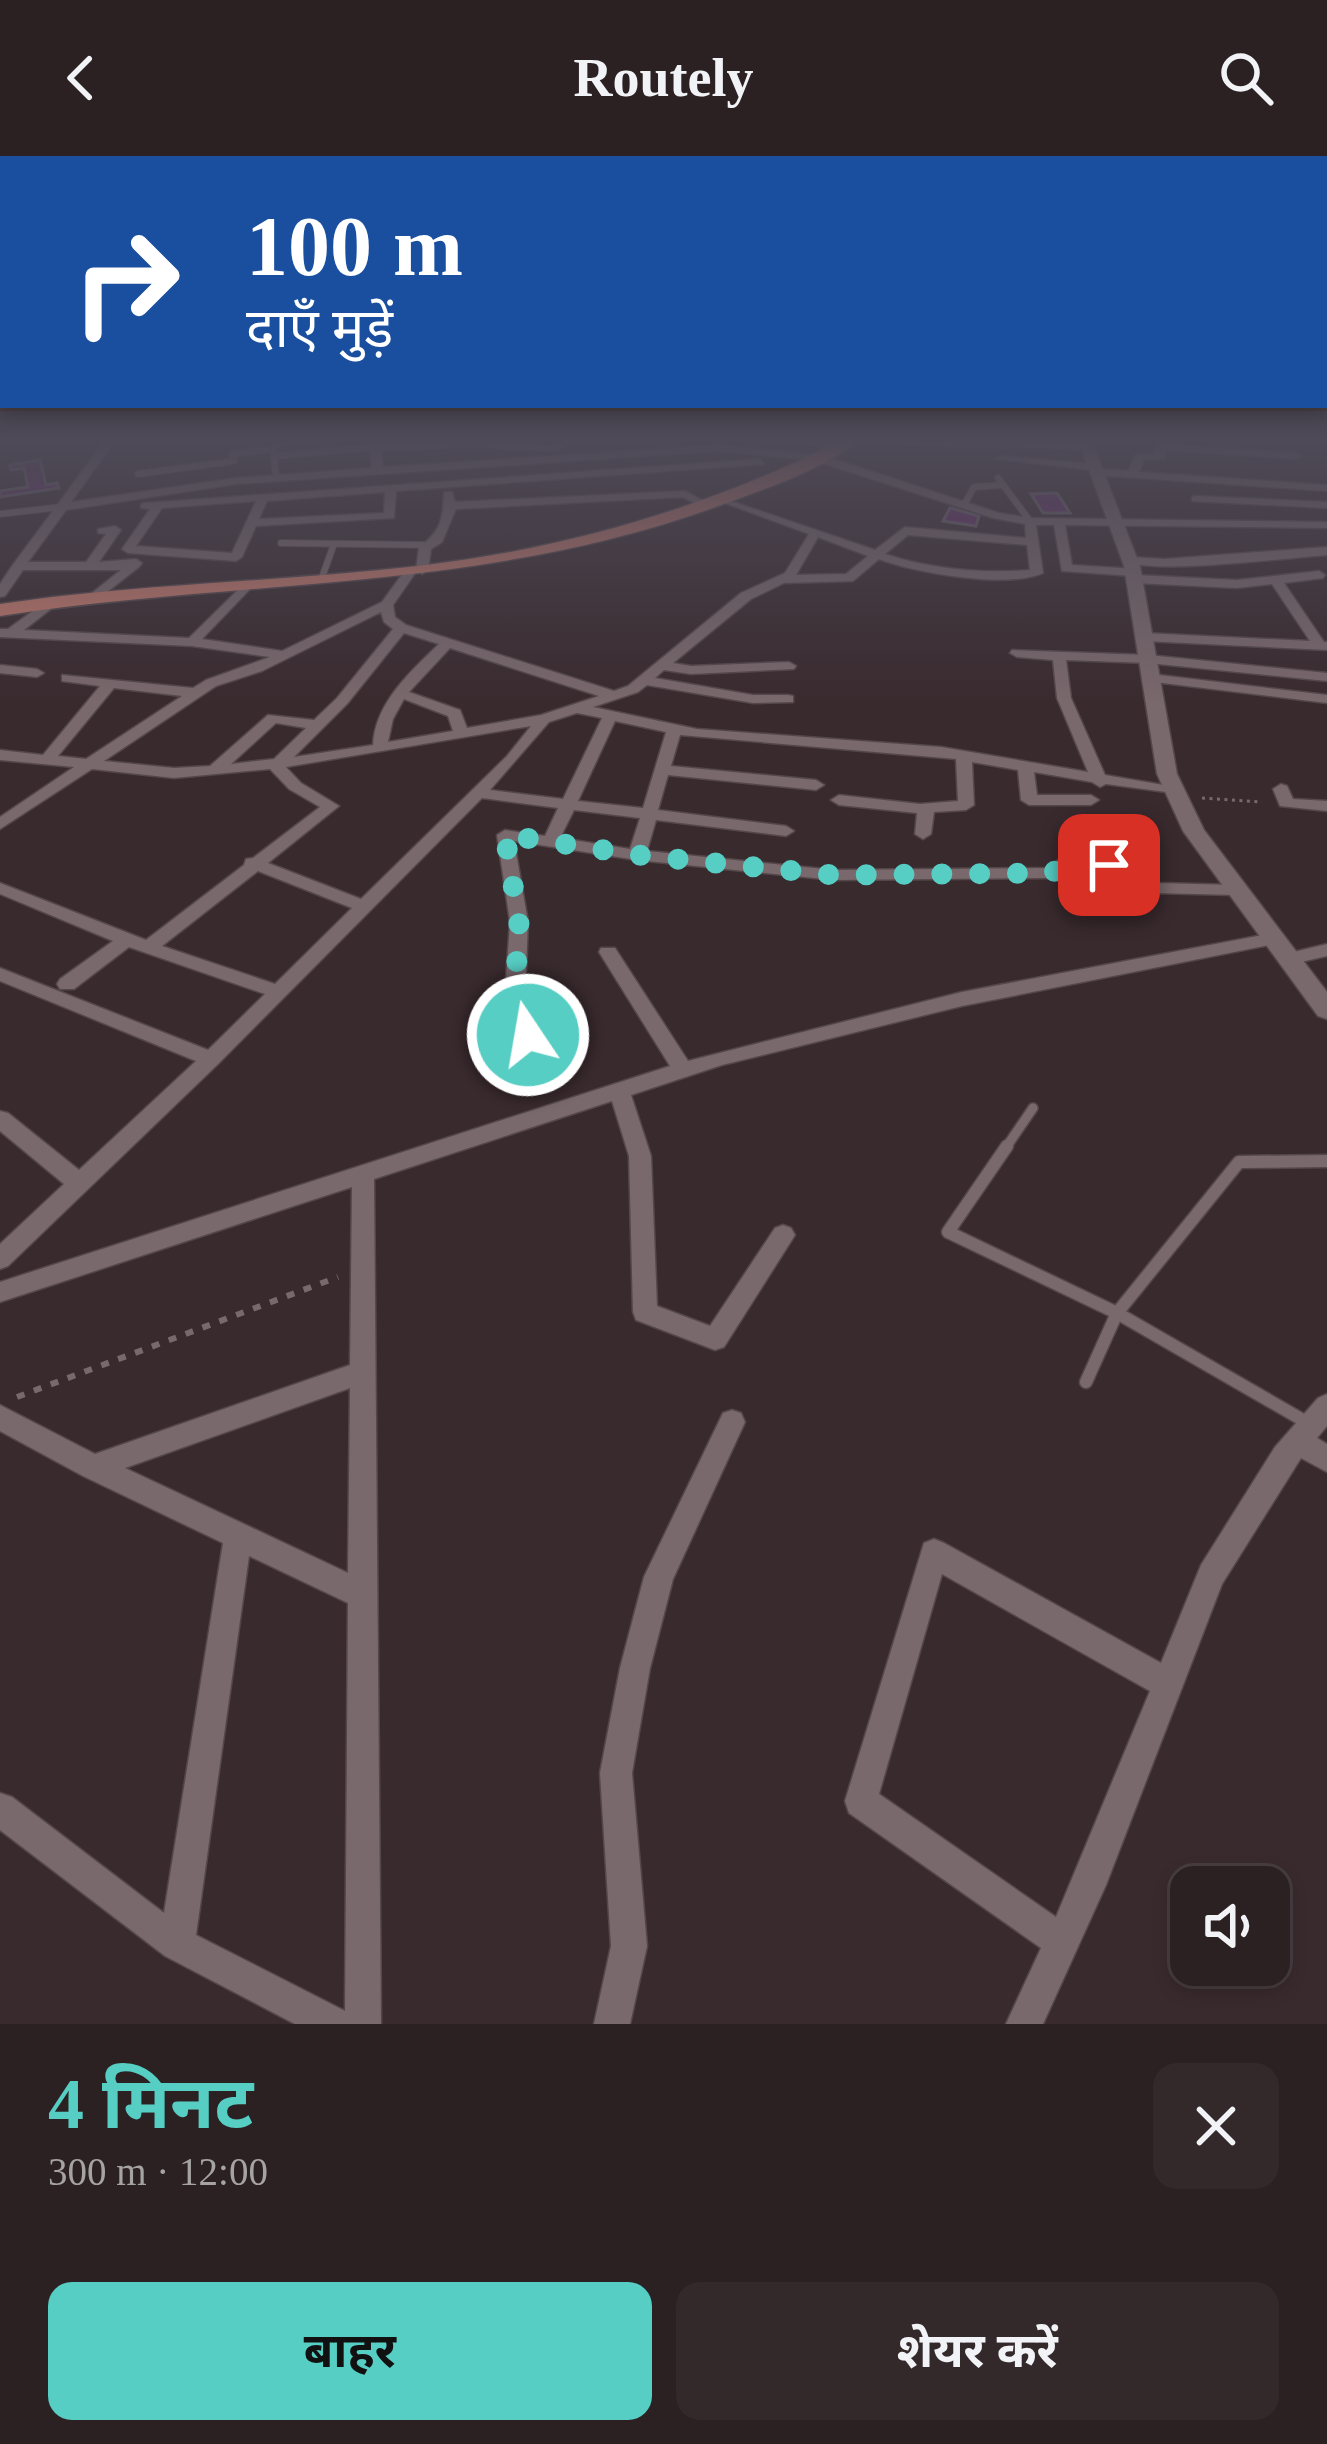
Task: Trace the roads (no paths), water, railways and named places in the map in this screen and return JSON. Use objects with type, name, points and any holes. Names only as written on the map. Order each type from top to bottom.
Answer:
[{"type":"main road","points":[[0,610],[97,596],[416,571],[614,529]]},
{"type":"street","points":[[0,593],[45,529]]},
{"type":"street","points":[[90,566],[108,530],[136,529]]},
{"type":"street","points":[[142,529],[128,549],[236,557],[249,529]]},
{"type":"street","points":[[0,824],[212,683],[247,675],[360,614],[387,605],[416,571],[441,529]]},
{"type":"street","points":[[799,529],[904,565],[1028,576],[1037,573],[1039,566],[1031,529]]},
{"type":"street","points":[[934,534],[936,529]]},
{"type":"street","points":[[1060,529],[1066,568],[1237,584],[1323,575]]},
{"type":"street","points":[[1118,529],[1133,571],[1166,774],[1194,831],[1327,1010]]},
{"type":"street","points":[[1280,529],[1323,575]]},
{"type":"street","points":[[0,755],[87,766],[214,771],[276,766],[544,719],[633,689],[746,596],[783,579],[849,578],[905,531],[1033,542]]},
{"type":"street","points":[[783,579],[814,535]]},
{"type":"street","points":[[97,596],[151,551]]},
{"type":"street","points":[[1133,571],[1165,563],[1327,551]]},
{"type":"street","points":[[18,566],[132,566]]},
{"type":"street","points":[[1275,580],[1323,646]]},
{"type":"street","points":[[192,642],[248,585]]},
{"type":"street","points":[[6,633],[52,601]]},
{"type":"street","points":[[387,605],[389,619],[400,628],[609,694]]},
{"type":"street","points":[[276,766],[342,701],[400,628]]},
{"type":"street","points":[[6,633],[192,642],[283,655]]},
{"type":"street","points":[[1144,637],[1323,646]]},
{"type":"street","points":[[380,749],[379,728],[448,643]]},
{"type":"street","points":[[1292,643],[1306,675]]},
{"type":"street","points":[[1017,653],[1150,668],[1327,700]]},
{"type":"street","points":[[1059,656],[1064,698],[1100,782]]},
{"type":"street","points":[[662,666],[691,670],[789,665]]},
{"type":"street","points":[[1150,668],[1327,677]]},
{"type":"street","points":[[0,670],[38,673]]},
{"type":"street","points":[[68,678],[196,693]]},
{"type":"street","points":[[644,680],[734,697],[788,699]]},
{"type":"street","points":[[46,761],[110,683]]},
{"type":"street","points":[[402,694],[455,713],[461,734]]},
{"type":"street","points":[[579,709],[674,729],[964,757],[1176,794]]},
{"type":"street","points":[[550,842],[610,716]]},
{"type":"street","points":[[214,771],[273,718],[315,725]]},
{"type":"street","points":[[0,1259],[211,1058],[477,793],[544,719]]},
{"type":"street","points":[[637,855],[674,729]]},
{"type":"street","points":[[839,800],[925,809],[966,806],[964,757]]},
{"type":"street","points":[[148,948],[331,806],[296,786],[276,766]]},
{"type":"street","points":[[1026,768],[1029,800],[1091,800]]},
{"type":"street","points":[[662,770],[816,785]]},
{"type":"street","points":[[898,786],[899,806]]},
{"type":"street","points":[[477,793],[786,831]]},
{"type":"street","points":[[1283,796],[1327,806]]},
{"type":"street","points":[[923,834],[925,809]]},
{"type":"street","points":[[549,1079],[515,994],[519,922],[505,835],[637,855],[834,875],[1053,873],[1066,859],[1109,865],[1154,889],[1236,890]]},
{"type":"street","points":[[252,863],[361,905]]},
{"type":"street","points":[[0,888],[148,948],[277,991]]},
{"type":"street","points":[[67,984],[127,939]]},
{"type":"street","points":[[0,1292],[683,1070],[962,999],[1273,939]]},
{"type":"street","points":[[1288,959],[1327,950]]},
{"type":"street","points":[[608,952],[683,1070]]},
{"type":"street","points":[[0,974],[211,1058]]},
{"type":"street","points":[[620,1091],[640,1156],[645,1312],[715,1339],[783,1235]]},
{"type":"street","points":[[0,1119],[80,1184]]},
{"type":"street","points":[[363,1174],[363,2024]]},
{"type":"street","points":[[93,1467],[363,1372]]},
{"type":"street","points":[[0,1417],[93,1467],[363,1595]]},
{"type":"street","points":[[612,2024],[629,1946],[616,1773],[635,1667],[658,1577],[732,1422]]},
{"type":"street","points":[[1312,1424],[1327,1459]]},
{"type":"street","points":[[1024,2024],[1211,1575],[1312,1424]]},
{"type":"street","points":[[177,1944],[238,1535]]},
{"type":"street","points":[[1062,1942],[861,1801],[934,1553],[1168,1684]]},
{"type":"street","points":[[0,1809],[177,1944],[333,2024]]},
{"type":"lane","points":[[281,543],[430,545]]},
{"type":"lane","points":[[321,580],[334,544]]},
{"type":"lane","points":[[1033,1108],[948,1232],[1117,1313],[1312,1424]]},
{"type":"lane","points":[[1086,1382],[1117,1313],[1239,1162],[1327,1161]]}]
